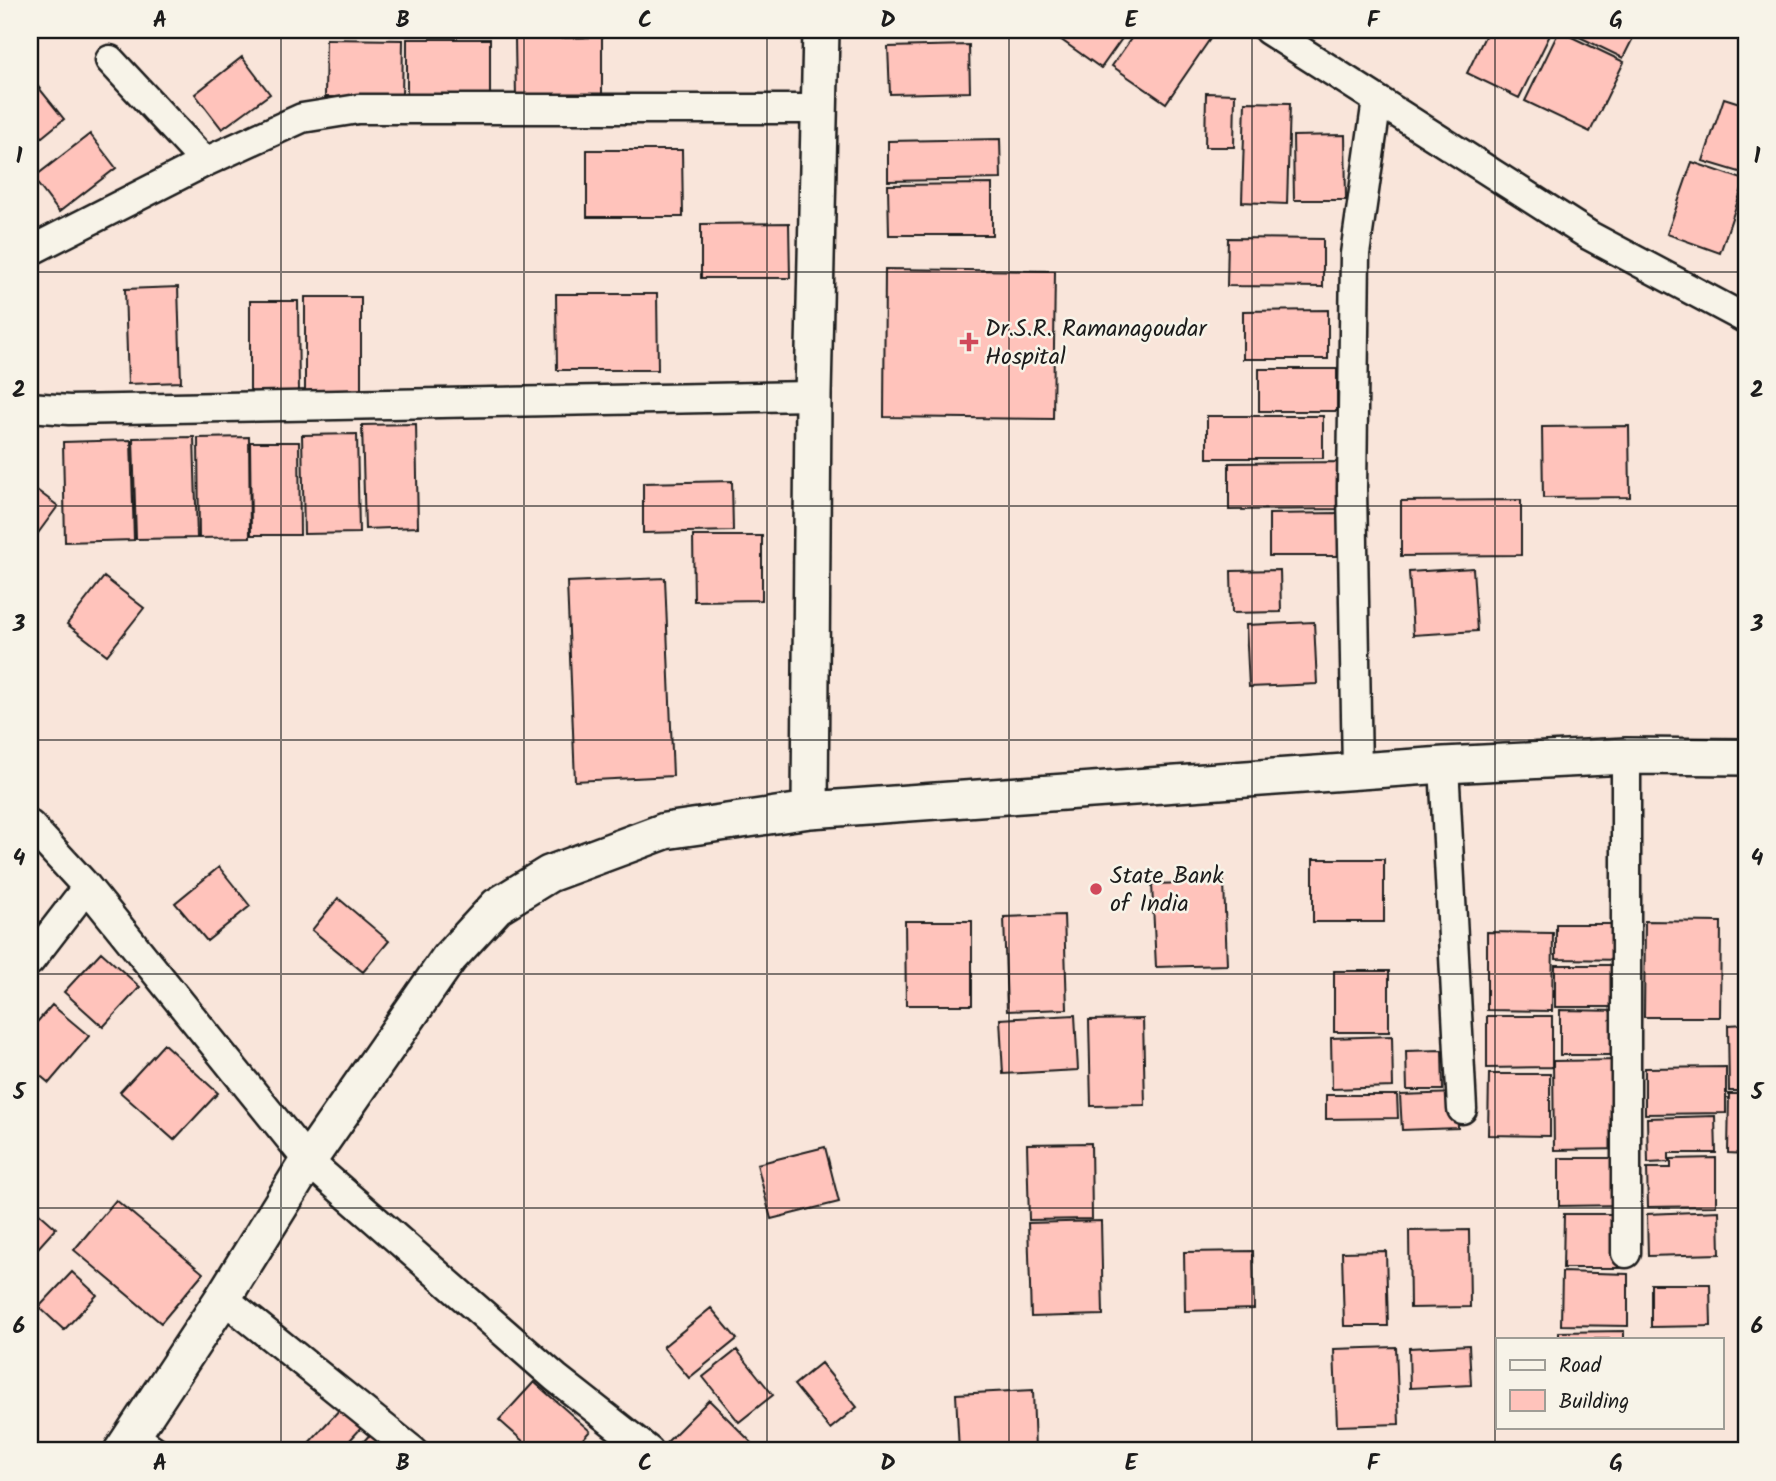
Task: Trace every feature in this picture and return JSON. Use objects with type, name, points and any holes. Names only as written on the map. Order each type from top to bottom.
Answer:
[{"type":"street","points":[[810,810],[817,109],[821,30]]},
{"type":"street","points":[[1268,30],[1590,236],[1746,319]]},
{"type":"street","points":[[110,60],[205,162]]},
{"type":"street","points":[[1357,771],[1352,488],[1355,254],[1377,100]]},
{"type":"street","points":[[30,251],[205,162],[302,118],[358,109],[817,109]]},
{"type":"street","points":[[30,407],[69,410],[813,396]]},
{"type":"street","points":[[136,1446],[308,1161],[449,958],[497,906],[548,874],[664,831],[810,810],[1444,765],[1626,756],[1746,757]]},
{"type":"street","points":[[1626,756],[1626,1253]]},
{"type":"street","points":[[1444,765],[1462,1109]]},
{"type":"street","points":[[30,825],[87,887],[308,1161],[556,1378],[649,1451]]},
{"type":"street","points":[[30,961],[87,887]]},
{"type":"street","points":[[223,1298],[413,1451]]},
{"type":"building","points":[[227,30],[301,30],[301,34],[227,36]]},
{"type":"building","points":[[602,30],[666,30],[666,34],[602,34]]},
{"type":"building","points":[[1066,30],[1128,30],[1101,68],[1060,39]]},
{"type":"building","points":[[1137,30],[1197,30],[1210,39],[1166,103],[1112,66]]},
{"type":"building","points":[[1488,30],[1544,30],[1551,33],[1519,98],[1467,73]]},
{"type":"building","points":[[1565,30],[1637,30],[1623,58]]},
{"type":"building","points":[[1559,31],[1624,62],[1590,132],[1525,101]]},
{"type":"building","points":[[602,37],[602,97],[516,98],[515,39]]},
{"type":"building","points":[[326,39],[403,40],[402,97],[325,97]]},
{"type":"building","points":[[407,39],[490,39],[490,99],[407,100]]},
{"type":"building","points":[[969,45],[970,92],[890,94],[888,47]]},
{"type":"building","points":[[242,57],[270,94],[222,129],[195,94]]},
{"type":"building","points":[[35,83],[64,119],[30,147],[30,87]]},
{"type":"building","points":[[1206,93],[1235,94],[1234,147],[1205,147]]},
{"type":"building","points":[[1724,98],[1746,105],[1746,174],[1703,161]]},
{"type":"building","points":[[1245,102],[1290,103],[1287,204],[1242,202]]},
{"type":"building","points":[[90,134],[116,168],[59,212],[33,178]]},
{"type":"building","points":[[1345,135],[1346,200],[1294,200],[1293,136]]},
{"type":"building","points":[[1000,139],[1001,179],[888,181],[888,141]]},
{"type":"building","points":[[587,150],[682,150],[683,217],[587,217]]},
{"type":"building","points":[[1692,162],[1745,180],[1720,253],[1667,234]]},
{"type":"building","points":[[992,184],[992,235],[889,235],[888,185]]},
{"type":"building","points":[[789,223],[790,278],[701,278],[701,224]]},
{"type":"building","points":[[1228,238],[1323,239],[1323,287],[1227,286]]},
{"type":"building","points":[[885,269],[1055,271],[1053,419],[884,417]]},
{"type":"building","points":[[178,287],[181,382],[128,384],[125,289]]},
{"type":"building","points":[[556,294],[657,294],[658,370],[557,370]]},
{"type":"building","points":[[305,297],[361,297],[361,394],[305,394]]},
{"type":"building","points":[[250,301],[298,301],[299,396],[250,396]]},
{"type":"building","points":[[1328,310],[1328,359],[1243,359],[1243,311]]},
{"type":"building","points":[[1259,369],[1337,369],[1337,411],[1259,411]]},
{"type":"building","points":[[1207,416],[1323,416],[1323,458],[1207,458]]},
{"type":"building","points":[[416,424],[418,527],[365,529],[362,425]]},
{"type":"building","points":[[1629,426],[1630,497],[1543,498],[1542,427]]},
{"type":"building","points":[[357,434],[359,533],[304,534],[302,435]]},
{"type":"building","points":[[194,437],[197,538],[136,539],[133,438]]},
{"type":"building","points":[[249,437],[250,537],[199,538],[198,438]]},
{"type":"building","points":[[131,440],[134,540],[65,542],[63,442]]},
{"type":"building","points":[[250,442],[299,442],[300,535],[251,535]]},
{"type":"building","points":[[1348,462],[1348,509],[1229,510],[1229,463]]},
{"type":"building","points":[[732,481],[733,531],[643,533],[643,483]]},
{"type":"building","points":[[30,485],[58,506],[30,544]]},
{"type":"building","points":[[1521,500],[1521,555],[1401,556],[1401,501]]},
{"type":"building","points":[[1340,513],[1341,556],[1269,556],[1269,514]]},
{"type":"building","points":[[693,536],[762,536],[762,600],[694,601]]},
{"type":"building","points":[[1473,568],[1477,631],[1413,635],[1409,572]]},
{"type":"building","points":[[1280,570],[1281,612],[1232,613],[1231,571]]},
{"type":"building","points":[[104,577],[144,608],[107,655],[67,624]]},
{"type":"building","points":[[665,578],[673,776],[575,781],[567,582]]},
{"type":"building","points":[[1314,622],[1317,684],[1249,687],[1246,625]]},
{"type":"building","points":[[1313,859],[1384,859],[1384,922],[1313,922]]},
{"type":"building","points":[[219,867],[250,906],[207,941],[175,903]]},
{"type":"building","points":[[1224,882],[1227,965],[1156,967],[1152,884]]},
{"type":"building","points":[[338,898],[389,941],[363,972],[312,930]]},
{"type":"building","points":[[1064,915],[1067,1009],[1007,1011],[1004,917]]},
{"type":"building","points":[[905,921],[972,921],[972,1005],[906,1005]]},
{"type":"building","points":[[1645,921],[1721,922],[1720,1017],[1644,1017]]},
{"type":"building","points":[[1556,924],[1627,924],[1627,960],[1556,959]]},
{"type":"building","points":[[1487,932],[1553,933],[1552,1011],[1487,1010]]},
{"type":"building","points":[[101,952],[140,987],[103,1027],[64,992]]},
{"type":"building","points":[[1555,965],[1627,965],[1627,1007],[1555,1007]]},
{"type":"building","points":[[1334,971],[1389,971],[1389,1032],[1334,1032]]},
{"type":"building","points":[[52,1005],[89,1036],[49,1083],[30,1067],[30,1030]]},
{"type":"building","points":[[1560,1010],[1621,1011],[1620,1055],[1560,1055]]},
{"type":"building","points":[[1075,1015],[1078,1070],[1003,1074],[1000,1019]]},
{"type":"building","points":[[1487,1016],[1552,1016],[1552,1067],[1487,1068]]},
{"type":"building","points":[[1143,1019],[1145,1105],[1091,1106],[1089,1020]]},
{"type":"building","points":[[1746,1024],[1746,1091],[1729,1091],[1728,1025]]},
{"type":"building","points":[[1392,1036],[1393,1087],[1332,1089],[1331,1038]]},
{"type":"building","points":[[164,1044],[218,1093],[174,1140],[120,1092]]},
{"type":"building","points":[[1442,1050],[1443,1090],[1407,1090],[1406,1051]]},
{"type":"building","points":[[1625,1060],[1626,1149],[1554,1150],[1553,1061]]},
{"type":"building","points":[[1726,1067],[1726,1113],[1645,1114],[1645,1068]]},
{"type":"building","points":[[1489,1074],[1550,1074],[1550,1136],[1488,1135]]},
{"type":"building","points":[[1457,1093],[1458,1128],[1402,1130],[1400,1095]]},
{"type":"building","points":[[1729,1094],[1746,1094],[1746,1154],[1728,1153]]},
{"type":"building","points":[[1326,1095],[1397,1095],[1398,1118],[1326,1119]]},
{"type":"building","points":[[1715,1116],[1716,1153],[1669,1153],[1669,1162],[1648,1163],[1647,1118]]},
{"type":"building","points":[[1091,1143],[1092,1219],[1029,1220],[1027,1144]]},
{"type":"building","points":[[825,1147],[839,1202],[771,1219],[757,1164]]},
{"type":"building","points":[[1559,1158],[1626,1158],[1627,1205],[1559,1206]]},
{"type":"building","points":[[1716,1158],[1716,1206],[1648,1207],[1647,1168],[1671,1168],[1671,1159]]},
{"type":"building","points":[[116,1200],[203,1273],[161,1323],[74,1250]]},
{"type":"building","points":[[30,1205],[56,1228],[30,1257]]},
{"type":"building","points":[[1719,1211],[1720,1254],[1648,1256],[1647,1214]]},
{"type":"building","points":[[1564,1214],[1627,1214],[1627,1268],[1563,1268]]},
{"type":"building","points":[[1101,1221],[1103,1315],[1031,1317],[1028,1223]]},
{"type":"building","points":[[1469,1230],[1470,1307],[1410,1308],[1409,1231]]},
{"type":"building","points":[[1253,1251],[1254,1309],[1185,1311],[1184,1252]]},
{"type":"building","points":[[1386,1251],[1388,1326],[1344,1326],[1342,1252]]},
{"type":"building","points":[[72,1272],[97,1295],[64,1330],[39,1307]]},
{"type":"building","points":[[1562,1272],[1628,1274],[1628,1326],[1561,1325]]},
{"type":"building","points":[[1651,1284],[1710,1284],[1711,1326],[1651,1327]]},
{"type":"building","points":[[711,1308],[737,1339],[689,1378],[663,1347]]},
{"type":"building","points":[[1624,1331],[1624,1338],[1559,1338],[1559,1332]]},
{"type":"building","points":[[1469,1345],[1471,1385],[1410,1388],[1409,1348]]},
{"type":"building","points":[[1396,1347],[1399,1424],[1337,1426],[1334,1349]]},
{"type":"building","points":[[737,1350],[773,1395],[739,1422],[703,1377]]},
{"type":"building","points":[[821,1363],[857,1407],[830,1429],[794,1385]]},
{"type":"building","points":[[534,1382],[590,1431],[572,1451],[534,1451],[499,1420]]},
{"type":"building","points":[[1033,1390],[1035,1451],[959,1451],[956,1394]]},
{"type":"building","points":[[709,1400],[760,1451],[666,1451],[662,1447]]},
{"type":"building","points":[[342,1407],[363,1426],[340,1451],[307,1451],[304,1448]]},
{"type":"building","points":[[373,1431],[397,1451],[355,1451]]},
{"type":"place","name":"Dr.S.R. Ramanagoudar Hospital","points":[[969,342]]},
{"type":"place","name":"State Bank of India","points":[[1096,889]]}]
